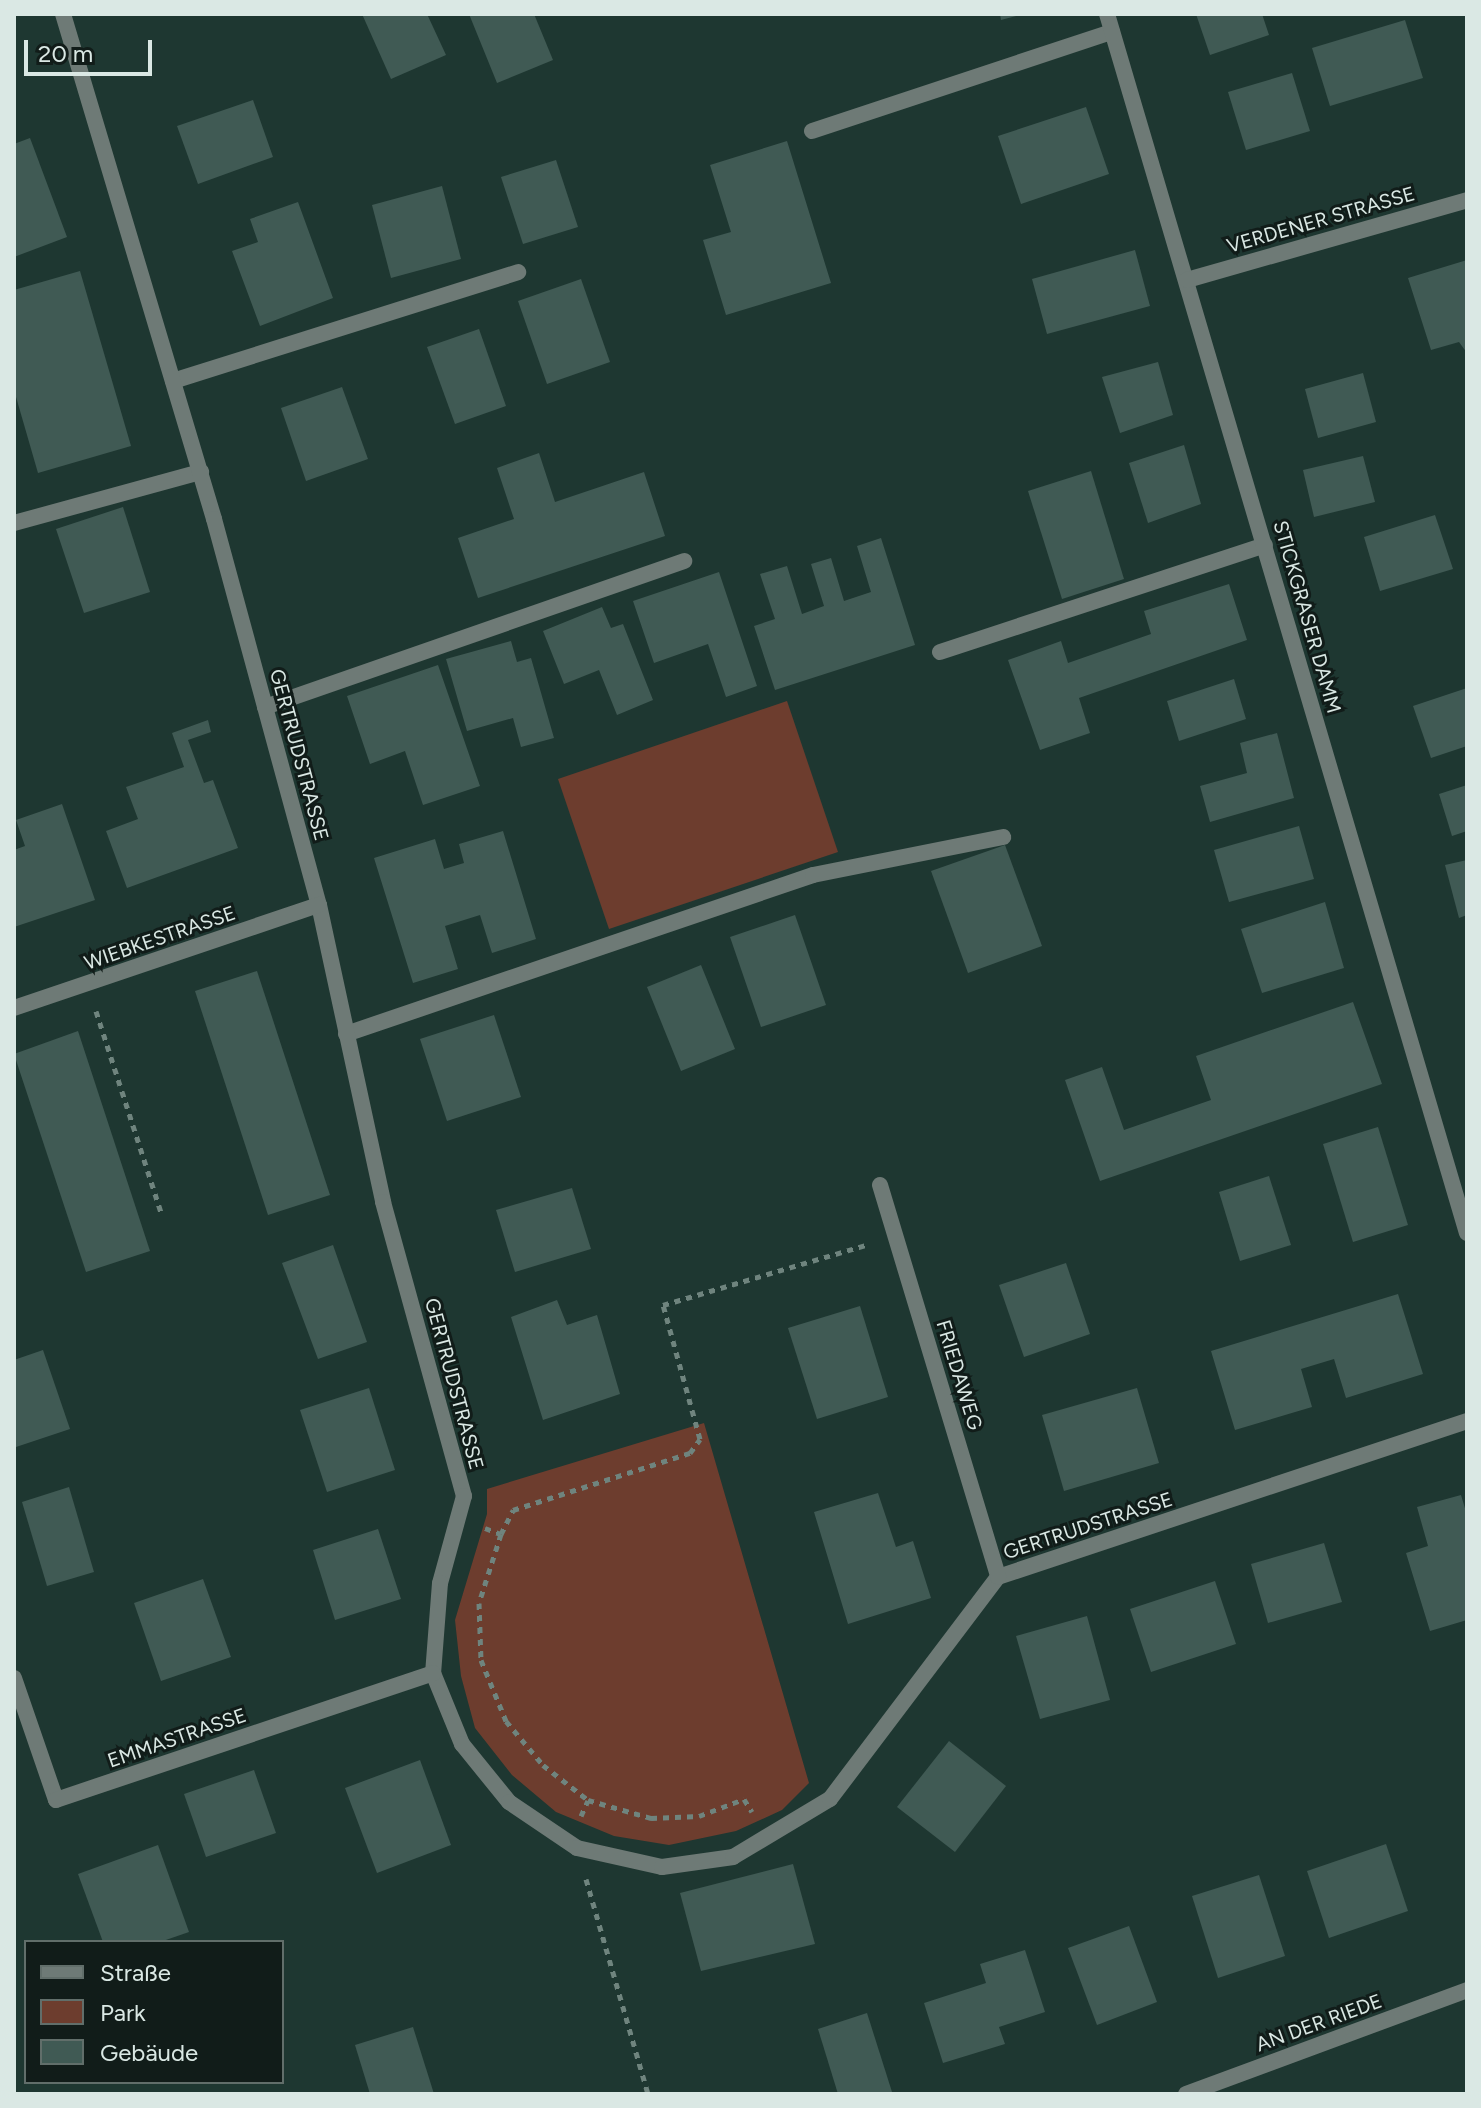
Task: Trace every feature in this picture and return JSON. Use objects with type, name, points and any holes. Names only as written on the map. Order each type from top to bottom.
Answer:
[{"type":"street","name":"GERTRUDSTRASSE","points":[[63,14],[201,472],[319,905],[383,1202],[464,1496],[440,1583],[433,1673],[462,1744],[509,1802],[572,1845],[662,1867],[733,1857],[830,1799],[998,1577],[1467,1421]]},
{"type":"street","name":"STICKGRASER DAMM","points":[[1107,14],[1467,1233]]},
{"type":"street","points":[[812,131],[1112,32]]},
{"type":"street","name":"VERDENER STRASSE","points":[[1187,280],[1467,200]]},
{"type":"street","points":[[173,381],[518,272]]},
{"type":"street","points":[[14,523],[201,472]]},
{"type":"street","points":[[940,652],[1265,545]]},
{"type":"street","points":[[265,707],[684,561]]},
{"type":"street","points":[[346,1034],[813,875],[1003,837]]},
{"type":"street","name":"WIEBKESTRASSE","points":[[14,1008],[319,905]]},
{"type":"street","name":"FRIEDAWEG","points":[[880,1185],[998,1577]]},
{"type":"street","name":"EMMASTRASSE","points":[[14,1678],[56,1800],[433,1673]]},
{"type":"street","name":"AN DER RIEDE","points":[[1186,2094],[1467,1990]]},
{"type":"path","points":[[87,983],[162,1215]]},
{"type":"path","points":[[766,1837],[744,1799],[699,1816],[651,1818],[588,1800],[543,1765],[506,1721],[481,1660],[479,1603],[501,1534],[513,1510],[690,1453],[700,1439],[663,1305],[896,1236]]},
{"type":"path","points":[[457,1518],[501,1534]]},
{"type":"path","points":[[588,1800],[572,1845],[648,2094]]},
{"type":"green space","points":[[787,701],[838,852],[609,929],[558,779]]},
{"type":"green space","points":[[704,1423],[809,1783],[782,1810],[736,1831],[669,1845],[614,1836],[556,1812],[512,1775],[475,1728],[461,1676],[455,1620],[487,1514],[487,1489]]},
{"type":"building","points":[[362,14],[427,14],[446,55],[391,79]]},
{"type":"building","points":[[469,14],[534,14],[553,60],[497,83]]},
{"type":"building","points":[[1000,14],[1020,14],[1020,15],[1001,20]]},
{"type":"building","points":[[1196,14],[1262,14],[1269,35],[1210,55]]},
{"type":"building","points":[[1405,20],[1423,78],[1330,106],[1312,48]]},
{"type":"building","points":[[1292,73],[1310,131],[1246,150],[1228,92]]},
{"type":"building","points":[[253,100],[273,157],[198,184],[177,126]]},
{"type":"building","points":[[1086,107],[1109,174],[1021,204],[998,136]]},
{"type":"building","points":[[30,138],[67,237],[14,257],[14,144]]},
{"type":"building","points":[[787,141],[831,283],[726,315],[703,240],[731,232],[710,165]]},
{"type":"building","points":[[556,160],[578,227],[523,244],[501,177]]},
{"type":"building","points":[[442,186],[461,259],[391,278],[372,205]]},
{"type":"building","points":[[298,202],[333,298],[260,326],[232,251],[258,242],[250,219]]},
{"type":"building","points":[[1135,250],[1150,306],[1047,334],[1032,279]]},
{"type":"building","points":[[1467,260],[1467,353],[1459,342],[1431,350],[1408,278]]},
{"type":"building","points":[[80,271],[131,446],[38,473],[14,390],[14,290]]},
{"type":"building","points":[[581,279],[610,362],[547,384],[518,301]]},
{"type":"building","points":[[479,329],[506,406],[455,424],[427,347]]},
{"type":"building","points":[[1158,362],[1173,415],[1120,433],[1102,377]]},
{"type":"building","points":[[1363,373],[1376,422],[1318,438],[1305,389]]},
{"type":"building","points":[[342,387],[368,459],[306,481],[281,408]]},
{"type":"building","points":[[1184,445],[1201,504],[1148,523],[1129,463]]},
{"type":"building","points":[[539,453],[555,502],[644,472],[665,536],[478,598],[458,538],[514,519],[497,468]]},
{"type":"building","points":[[1363,456],[1375,502],[1314,517],[1303,470]]},
{"type":"building","points":[[1091,471],[1124,579],[1062,599],[1028,491]]},
{"type":"building","points":[[123,507],[150,592],[84,613],[56,529]]},
{"type":"building","points":[[1435,515],[1453,569],[1380,591],[1364,537]]},
{"type":"building","points":[[881,538],[915,645],[775,690],[754,626],[775,619],[760,574],[787,566],[802,614],[824,606],[811,564],[831,558],[844,601],[871,592],[857,546]]},
{"type":"building","points":[[719,572],[757,686],[726,697],[708,644],[654,663],[633,601]]},
{"type":"building","points":[[1229,584],[1247,640],[1079,698],[1090,733],[1040,750],[1008,660],[1061,641],[1068,663],[1151,634],[1144,611]]},
{"type":"building","points":[[602,607],[611,628],[623,624],[653,700],[617,715],[599,670],[564,684],[543,631]]},
{"type":"building","points":[[511,641],[517,662],[531,658],[554,738],[521,747],[513,718],[467,731],[446,659]]},
{"type":"building","points":[[438,665],[480,786],[423,805],[405,751],[370,764],[347,696]]},
{"type":"building","points":[[1234,679],[1246,719],[1179,741],[1167,701]]},
{"type":"building","points":[[1467,688],[1467,746],[1431,758],[1413,706]]},
{"type":"building","points":[[208,720],[211,732],[188,740],[204,783],[213,780],[238,848],[127,888],[106,831],[138,819],[126,787],[184,767],[172,733]]},
{"type":"building","points":[[1277,733],[1294,798],[1210,822],[1200,786],[1247,773],[1240,743]]},
{"type":"building","points":[[1467,785],[1467,831],[1452,836],[1439,794]]},
{"type":"building","points":[[62,804],[95,900],[14,927],[14,850],[25,846],[16,820]]},
{"type":"building","points":[[1299,826],[1314,879],[1229,902],[1214,850]]},
{"type":"building","points":[[503,831],[536,939],[492,953],[480,915],[445,926],[458,969],[413,983],[374,858],[435,839],[444,869],[464,863],[459,844]]},
{"type":"building","points":[[1005,845],[1042,946],[968,973],[931,871]]},
{"type":"building","points":[[1467,860],[1467,915],[1459,918],[1445,865]]},
{"type":"building","points":[[1325,902],[1344,968],[1262,993],[1241,929]]},
{"type":"building","points":[[795,915],[826,1005],[761,1027],[730,937]]},
{"type":"building","points":[[701,965],[735,1049],[681,1071],[647,987]]},
{"type":"building","points":[[257,971],[330,1195],[268,1215],[195,991]]},
{"type":"building","points":[[1353,1002],[1382,1084],[1100,1181],[1065,1080],[1102,1067],[1124,1130],[1211,1100],[1196,1056]]},
{"type":"building","points":[[494,1015],[521,1097],[447,1121],[420,1039]]},
{"type":"building","points":[[78,1031],[150,1251],[86,1272],[14,1054]]},
{"type":"building","points":[[1378,1127],[1408,1225],[1353,1242],[1323,1144]]},
{"type":"building","points":[[1269,1176],[1291,1245],[1240,1261],[1219,1192]]},
{"type":"building","points":[[572,1188],[591,1249],[515,1272],[496,1210]]},
{"type":"building","points":[[333,1245],[367,1342],[318,1359],[282,1263]]},
{"type":"building","points":[[1066,1263],[1090,1334],[1024,1357],[999,1285]]},
{"type":"building","points":[[1398,1294],[1423,1374],[1346,1398],[1334,1359],[1301,1369],[1312,1407],[1235,1430],[1211,1351]]},
{"type":"building","points":[[557,1300],[567,1325],[597,1315],[620,1394],[543,1420],[511,1317]]},
{"type":"building","points":[[860,1306],[888,1397],[817,1419],[788,1328]]},
{"type":"building","points":[[43,1350],[70,1429],[16,1447],[14,1360]]},
{"type":"building","points":[[369,1388],[395,1470],[327,1492],[300,1410]]},
{"type":"building","points":[[1137,1388],[1159,1463],[1064,1491],[1042,1415]]},
{"type":"building","points":[[69,1487],[94,1572],[47,1586],[22,1502]]},
{"type":"building","points":[[878,1493],[896,1547],[913,1541],[931,1598],[848,1624],[814,1512]]},
{"type":"building","points":[[1461,1495],[1467,1515],[1467,1620],[1430,1631],[1406,1553],[1428,1546],[1417,1507]]},
{"type":"building","points":[[378,1529],[401,1599],[335,1620],[313,1550]]},
{"type":"building","points":[[1324,1543],[1342,1602],[1268,1623],[1251,1564]]},
{"type":"building","points":[[203,1579],[231,1657],[161,1681],[134,1603]]},
{"type":"building","points":[[1215,1581],[1236,1644],[1151,1672],[1130,1609]]},
{"type":"building","points":[[1087,1616],[1110,1700],[1040,1719],[1016,1636]]},
{"type":"building","points":[[949,1741],[1006,1786],[955,1852],[897,1807]]},
{"type":"building","points":[[420,1760],[451,1845],[377,1873],[345,1788]]},
{"type":"building","points":[[254,1770],[276,1833],[206,1857],[184,1794]]},
{"type":"building","points":[[1386,1844],[1408,1911],[1329,1938],[1307,1871]]},
{"type":"building","points":[[158,1845],[189,1932],[166,1940],[102,1940],[78,1874]]},
{"type":"building","points":[[793,1864],[815,1944],[701,1971],[680,1893]]},
{"type":"building","points":[[1259,1875],[1285,1956],[1218,1978],[1192,1896]]},
{"type":"building","points":[[1129,1926],[1157,2002],[1097,2025],[1068,1948]]},
{"type":"building","points":[[1025,1950],[1045,2012],[999,2027],[1005,2044],[943,2063],[924,2003],[986,1983],[980,1964]]},
{"type":"building","points":[[867,2013],[892,2092],[838,2094],[818,2029]]},
{"type":"building","points":[[413,2027],[434,2094],[370,2094],[355,2045]]}]
